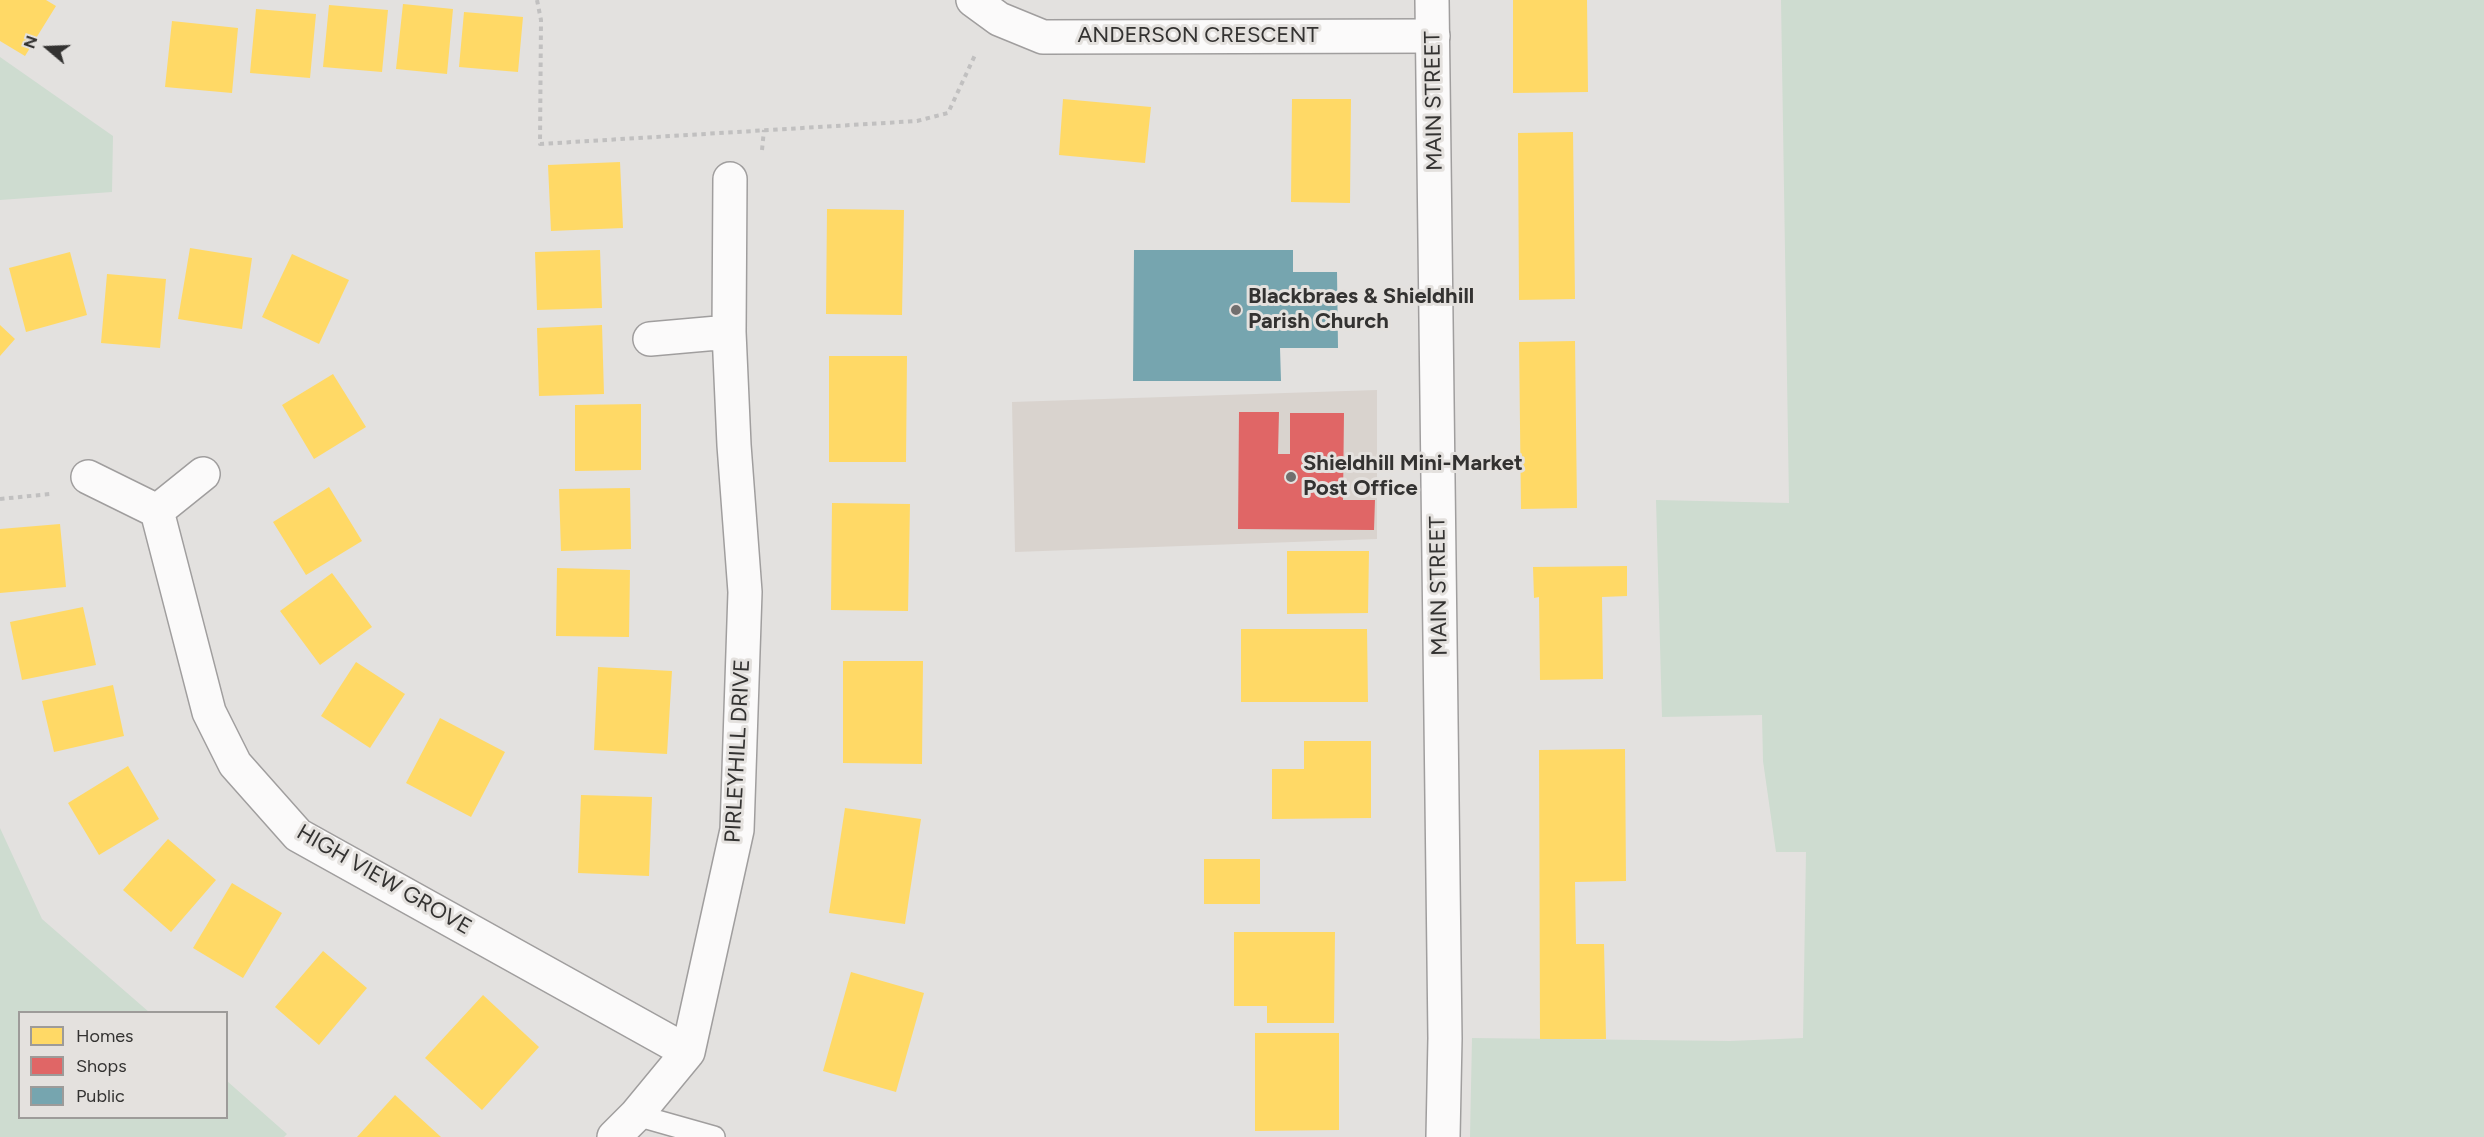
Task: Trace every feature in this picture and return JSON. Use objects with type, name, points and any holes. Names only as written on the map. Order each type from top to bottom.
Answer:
[{"type":"street","name":"MAIN STREET","points":[[1432,0],[1444,1038],[1443,1137]]},
{"type":"street","name":"ANDERSON CRESCENT","points":[[986,10],[1043,36],[1433,36]]},
{"type":"street","name":"PIRLEYHILL DRIVE","points":[[625,1126],[687,1052],[737,830],[745,592],[734,445],[729,332],[730,179]]},
{"type":"street","points":[[650,339],[729,332]]},
{"type":"street","points":[[88,477],[157,511],[203,474]]},
{"type":"street","name":"HIGH VIEW GROVE","points":[[157,511],[209,712],[235,764],[298,835],[687,1052]]},
{"type":"lane","points":[[625,1126],[714,1137]]},
{"type":"path","points":[[537,0],[541,20],[540,144],[917,121],[948,113],[974,56],[986,10]]},
{"type":"shaded area","points":[[1377,390],[1377,539],[1015,552],[1012,402]]},
{"type":"green space","points":[[1781,0],[2484,0],[2484,1137],[1470,1137],[1472,1038],[1730,1041],[1803,1038],[1806,852],[1776,852],[1763,761],[1762,715],[1662,717],[1656,500],[1789,503]]},
{"type":"green space","points":[[0,57],[113,136],[112,192],[0,200]]},
{"type":"green space","points":[[0,828],[42,919],[148,1011],[18,1011],[18,1119],[228,1119],[228,1082],[287,1134],[284,1137],[0,1137]]},
{"type":"building: Homes","points":[[0,0],[46,0],[56,6],[25,56],[0,41]]},
{"type":"building: Homes","points":[[1513,0],[1587,0],[1588,92],[1513,93]]},
{"type":"building: Homes","points":[[403,4],[453,9],[447,74],[396,69]]},
{"type":"building: Homes","points":[[329,5],[388,10],[382,72],[323,67]]},
{"type":"building: Homes","points":[[256,9],[316,14],[310,78],[250,73]]},
{"type":"building: Homes","points":[[464,12],[523,17],[518,72],[459,67]]},
{"type":"building: Homes","points":[[172,21],[238,28],[232,93],[165,87]]},
{"type":"building: Homes","points":[[1063,99],[1151,107],[1145,163],[1059,155]]},
{"type":"building: Homes","points":[[1292,99],[1351,99],[1350,203],[1291,202]]},
{"type":"building: Homes","points":[[1573,132],[1575,299],[1519,300],[1518,133]]},
{"type":"building: Homes","points":[[620,162],[623,228],[551,231],[548,165]]},
{"type":"building: Homes","points":[[827,209],[904,210],[902,315],[826,314]]},
{"type":"building: Homes","points":[[190,248],[252,258],[242,329],[178,319]]},
{"type":"building: Homes","points":[[600,250],[602,308],[537,310],[535,252]]},
{"type":"building: Homes","points":[[70,252],[87,315],[26,332],[9,268]]},
{"type":"building: Homes","points":[[292,254],[349,280],[319,344],[262,317]]},
{"type":"building: Homes","points":[[107,274],[166,279],[160,348],[101,343]]},
{"type":"building: Homes","points":[[0,325],[15,339],[0,356]]},
{"type":"building: Homes","points":[[602,325],[604,394],[539,396],[537,328]]},
{"type":"building: Homes","points":[[1575,341],[1577,508],[1521,509],[1519,342]]},
{"type":"building: Homes","points":[[829,356],[907,356],[906,462],[829,462]]},
{"type":"building: Homes","points":[[333,374],[366,427],[314,459],[282,405]]},
{"type":"building: Homes","points":[[641,404],[641,470],[575,471],[575,405]]},
{"type":"building: Homes","points":[[329,487],[362,541],[306,575],[273,522]]},
{"type":"building: Homes","points":[[630,488],[631,549],[561,551],[559,489]]},
{"type":"building: Homes","points":[[832,503],[910,504],[908,611],[831,610]]},
{"type":"building: Homes","points":[[60,524],[66,587],[0,593],[0,529]]},
{"type":"building: Homes","points":[[1287,551],[1369,551],[1368,613],[1287,614]]},
{"type":"building: Homes","points":[[1627,566],[1627,596],[1602,597],[1603,679],[1540,680],[1539,597],[1534,598],[1533,567]]},
{"type":"building: Homes","points":[[557,568],[630,570],[629,637],[556,636]]},
{"type":"building: Homes","points":[[332,573],[372,627],[320,665],[280,611]]},
{"type":"building: Homes","points":[[83,607],[96,665],[22,680],[10,622]]},
{"type":"building: Homes","points":[[1241,629],[1367,629],[1368,702],[1241,702]]},
{"type":"building: Homes","points":[[843,661],[923,661],[922,764],[843,763]]},
{"type":"building: Homes","points":[[356,662],[405,694],[370,748],[321,716]]},
{"type":"building: Homes","points":[[598,667],[672,671],[667,754],[594,750]]},
{"type":"building: Homes","points":[[113,685],[124,736],[54,752],[42,701]]},
{"type":"building: Homes","points":[[440,718],[505,752],[471,817],[406,783]]},
{"type":"building: Homes","points":[[1304,741],[1371,741],[1371,818],[1272,819],[1272,769],[1304,769]]},
{"type":"building: Homes","points":[[1625,749],[1626,881],[1575,882],[1576,944],[1604,944],[1606,1039],[1540,1039],[1539,750]]},
{"type":"building: Homes","points":[[128,766],[159,819],[99,855],[68,803]]},
{"type":"building: Homes","points":[[581,795],[652,797],[649,876],[578,873]]},
{"type":"building: Homes","points":[[845,808],[921,819],[905,924],[829,913]]},
{"type":"building: Homes","points":[[168,839],[216,880],[171,932],[123,890]]},
{"type":"building: Homes","points":[[1204,859],[1260,859],[1260,904],[1204,904]]},
{"type":"building: Homes","points":[[232,883],[282,913],[243,978],[193,948]]},
{"type":"building: Homes","points":[[1234,932],[1335,932],[1334,1023],[1267,1023],[1267,1006],[1234,1006]]},
{"type":"building: Homes","points":[[323,951],[367,988],[319,1045],[275,1007]]},
{"type":"building: Homes","points":[[851,972],[924,993],[896,1092],[823,1071]]},
{"type":"building: Homes","points":[[483,995],[539,1047],[482,1110],[425,1058]]},
{"type":"building: Homes","points":[[1255,1033],[1339,1033],[1339,1130],[1255,1131]]},
{"type":"building: Homes","points":[[395,1095],[441,1137],[357,1137]]},
{"type":"building: Shops","name":"Shieldhill Mini-Market Post Office","points":[[1239,412],[1279,412],[1278,454],[1290,454],[1290,413],[1344,413],[1343,500],[1375,500],[1374,530],[1238,529]]},
{"type":"building: Public","name":"Blackbraes & Shieldhill Parish Church","points":[[1134,250],[1293,250],[1293,272],[1337,272],[1338,348],[1280,348],[1281,381],[1133,381]]},
{"type":"place","name":"Blackbraes & Shieldhill Parish Church","points":[[1236,310]]},
{"type":"place","name":"Shieldhill Mini-Market Post Office","points":[[1291,477]]}]
